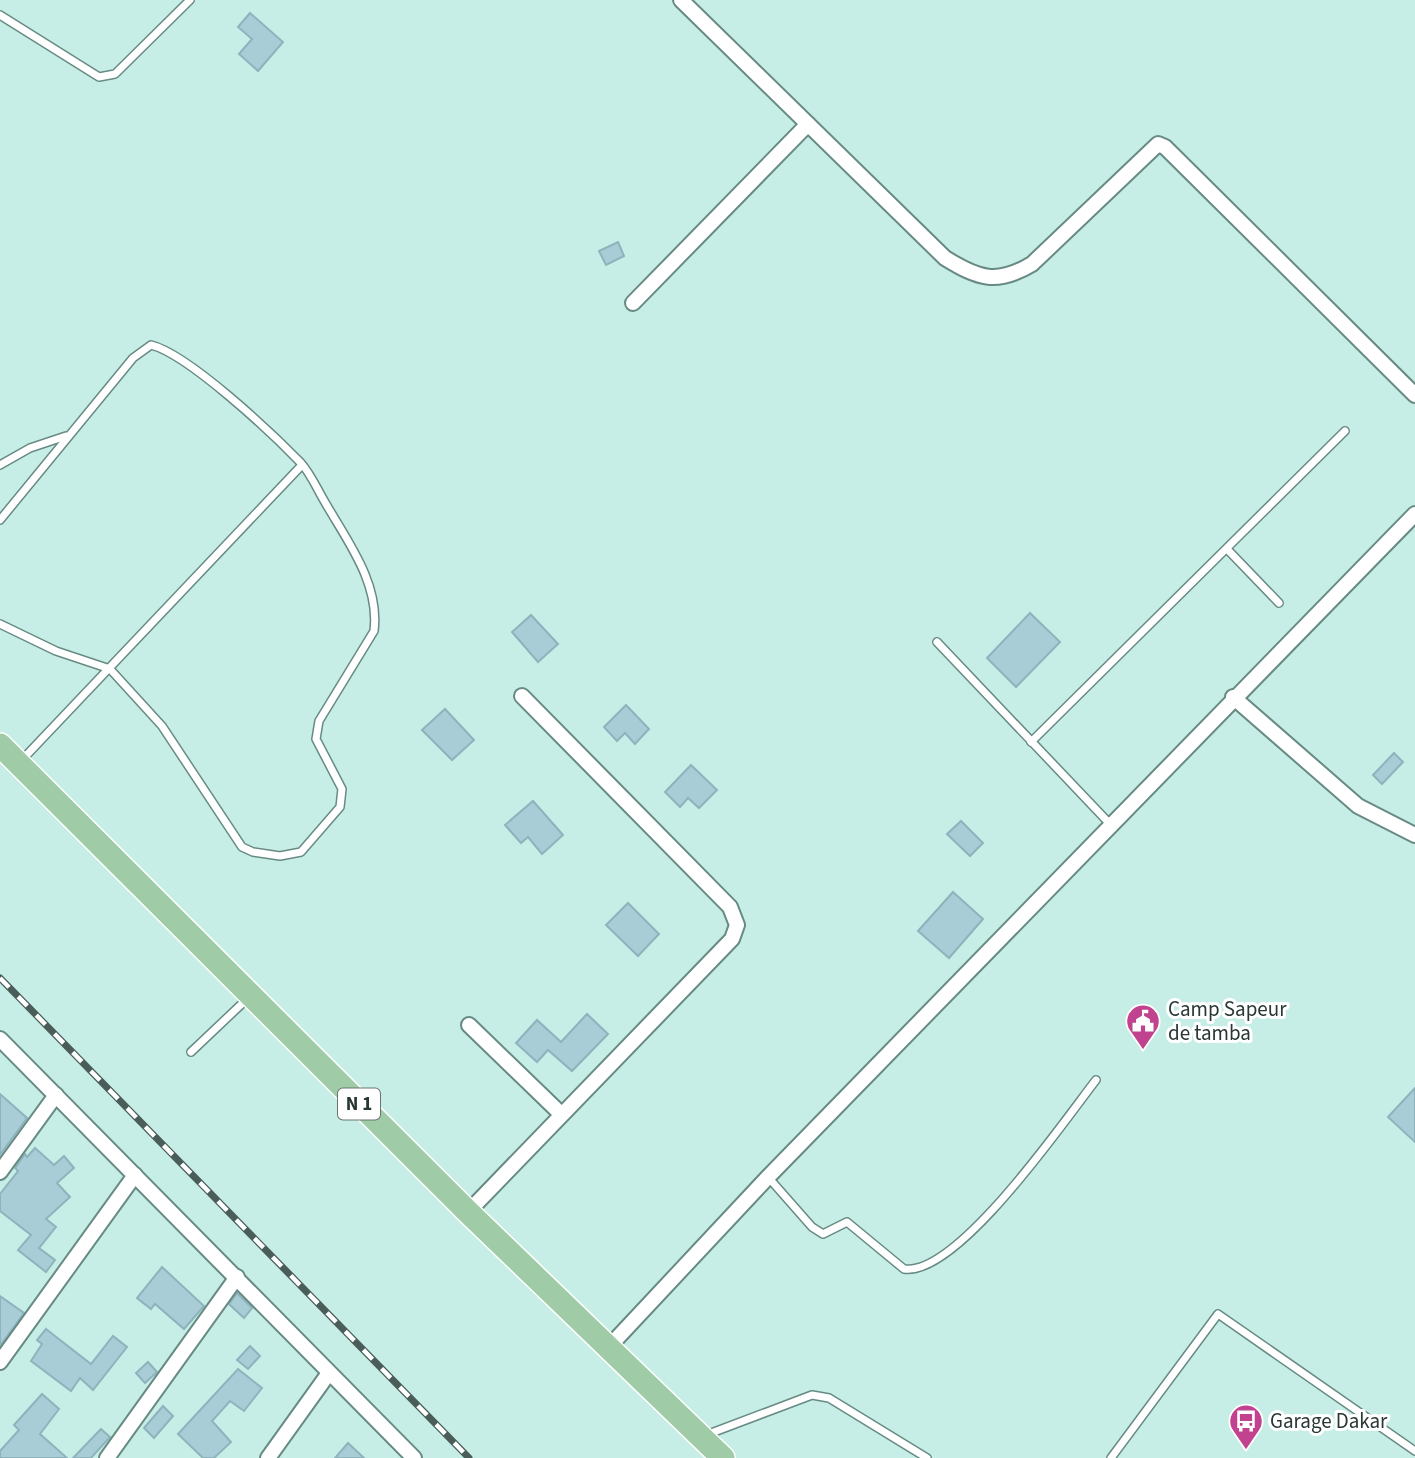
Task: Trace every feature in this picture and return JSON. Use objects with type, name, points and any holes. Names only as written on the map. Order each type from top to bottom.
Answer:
[{"type":"highway","name":"N 1","points":[[0,745],[468,1212],[699,1438],[723,1458]]},
{"type":"street","points":[[681,0],[945,258],[965,271],[990,278],[1010,277],[1032,264],[1152,146],[1158,144],[1166,147],[1415,395]]},
{"type":"street","points":[[633,303],[808,124]]},
{"type":"street","points":[[607,1349],[768,1177],[1415,514]]},
{"type":"street","points":[[468,1212],[732,939],[737,925],[730,907],[522,696]]},
{"type":"street","points":[[1233,698],[1358,806],[1415,835]]},
{"type":"street","points":[[469,1025],[561,1114]]},
{"type":"street","points":[[0,1039],[414,1458]]},
{"type":"street","points":[[0,1172],[56,1095]]},
{"type":"street","points":[[0,1362],[135,1175]]},
{"type":"street","points":[[107,1458],[237,1277]]},
{"type":"street","points":[[268,1458],[329,1373]]},
{"type":"lane","points":[[0,15],[99,77],[106,77],[115,74],[190,0]]},
{"type":"lane","points":[[0,520],[133,358],[151,345],[165,349],[221,392],[302,465],[360,562],[376,614],[374,631],[319,721],[316,739],[343,797],[340,807],[301,852],[280,856],[253,852],[242,847],[162,726],[110,669],[56,651],[0,624]]},
{"type":"lane","points":[[1031,742],[1345,431]]},
{"type":"lane","points":[[0,465],[30,447],[67,436]]},
{"type":"lane","points":[[19,763],[302,465]]},
{"type":"lane","points":[[1227,548],[1279,603]]},
{"type":"lane","points":[[937,642],[1110,824]]},
{"type":"lane","points":[[191,1052],[251,995]]},
{"type":"lane","points":[[768,1177],[822,1234],[847,1222],[904,1269],[915,1271],[969,1237],[1096,1080]]},
{"type":"lane","points":[[1111,1458],[1218,1314],[1415,1451]]},
{"type":"lane","points":[[699,1438],[812,1395],[829,1398],[926,1458]]},
{"type":"building","points":[[250,13],[283,42],[258,71],[239,54],[252,39],[238,27]]},
{"type":"building","points":[[618,242],[624,256],[606,265],[599,251]]},
{"type":"building","points":[[1030,613],[1060,642],[1016,687],[987,658]]},
{"type":"building","points":[[531,615],[558,644],[538,662],[512,632]]},
{"type":"building","points":[[626,705],[649,729],[635,744],[625,733],[617,741],[604,727]]},
{"type":"building","points":[[445,709],[474,740],[452,760],[422,730]]},
{"type":"building","points":[[1394,753],[1403,762],[1382,784],[1373,775]]},
{"type":"building","points":[[691,765],[717,790],[699,808],[688,798],[680,807],[665,792]]},
{"type":"building","points":[[533,801],[563,835],[542,854],[528,837],[521,843],[505,825]]},
{"type":"building","points":[[961,821],[983,843],[970,856],[947,834]]},
{"type":"building","points":[[953,892],[983,919],[949,958],[918,931]]},
{"type":"building","points":[[628,903],[659,934],[638,956],[606,925]]},
{"type":"building","points":[[587,1014],[608,1034],[572,1071],[548,1050],[537,1062],[516,1043],[537,1020],[561,1042]]},
{"type":"building","points":[[1415,1088],[1415,1142],[1388,1117]]},
{"type":"building","points":[[0,1094],[27,1118],[0,1155]]},
{"type":"building","points":[[35,1148],[54,1165],[64,1156],[74,1168],[57,1183],[70,1197],[46,1219],[56,1227],[39,1248],[55,1260],[46,1272],[18,1250],[31,1235],[0,1211],[0,1194],[18,1171],[15,1168],[25,1154],[27,1157]]},
{"type":"building","points":[[162,1267],[204,1306],[184,1329],[155,1304],[151,1309],[137,1298]]},
{"type":"building","points":[[237,1293],[252,1308],[244,1318],[229,1304]]},
{"type":"building","points":[[0,1296],[24,1313],[0,1346]]},
{"type":"building","points":[[46,1329],[91,1364],[113,1336],[127,1347],[93,1390],[80,1378],[71,1391],[31,1361],[42,1344],[37,1340]]},
{"type":"building","points":[[250,1346],[260,1356],[248,1369],[237,1360]]},
{"type":"building","points":[[148,1362],[157,1372],[145,1383],[136,1373]]},
{"type":"building","points":[[238,1369],[262,1388],[244,1411],[230,1401],[212,1421],[231,1442],[214,1458],[203,1458],[178,1434]]},
{"type":"building","points":[[42,1394],[59,1409],[40,1434],[67,1458],[0,1458],[0,1451],[19,1430],[14,1425]]},
{"type":"building","points":[[163,1406],[173,1416],[154,1438],[144,1428]]},
{"type":"building","points":[[101,1429],[110,1437],[91,1458],[73,1458]]},
{"type":"building","points":[[348,1443],[364,1458],[335,1458]]},
{"type":"railway","points":[[0,978],[469,1458]]},
{"type":"place","name":"Camp Sapeur de tamba","points":[[1143,1051]]},
{"type":"place","name":"Garage Dakar","points":[[1246,1451]]}]
